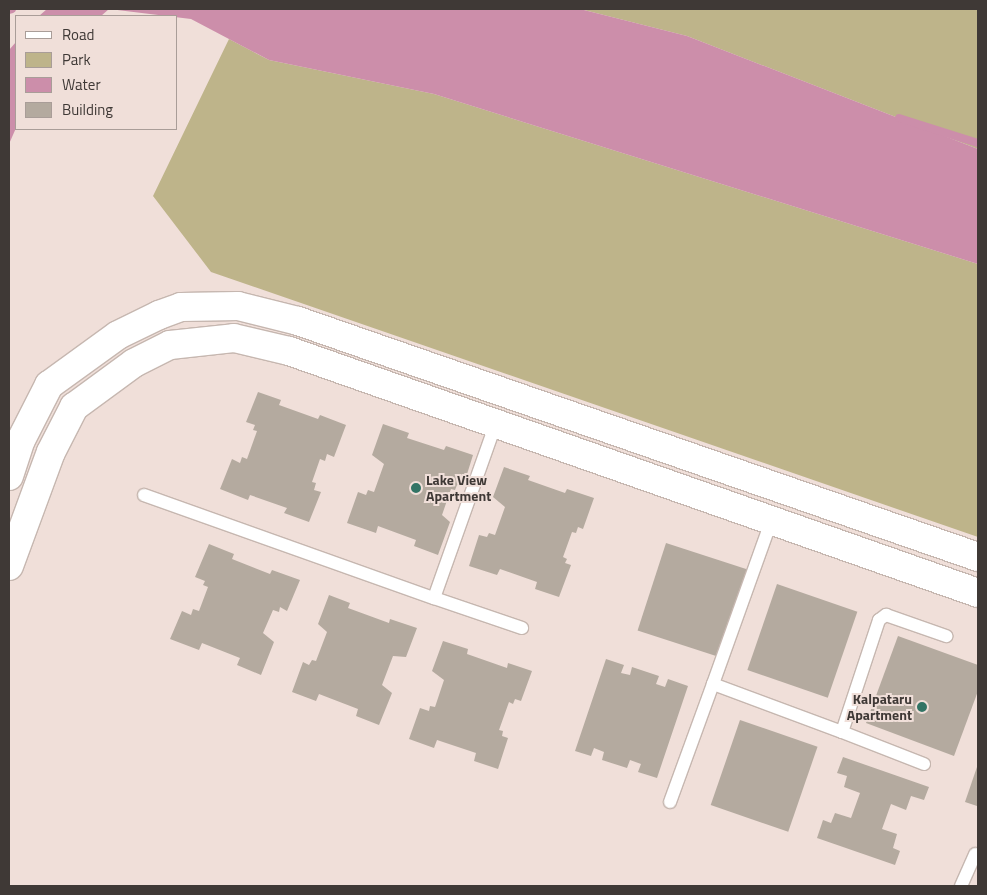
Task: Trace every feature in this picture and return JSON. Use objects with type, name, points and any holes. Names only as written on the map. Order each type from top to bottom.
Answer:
[{"type":"street","points":[[9,476],[21,440],[49,386],[118,335],[159,315],[181,307],[238,306],[298,321],[978,557]]},
{"type":"street","points":[[159,315],[170,345]]},
{"type":"street","points":[[9,566],[51,452],[74,406],[134,363],[170,345],[234,338],[280,349],[496,423],[978,593]]},
{"type":"street","points":[[496,423],[506,393]]},
{"type":"lane","points":[[434,598],[496,423]]},
{"type":"lane","points":[[144,495],[522,628]]},
{"type":"lane","points":[[670,802],[772,519]]},
{"type":"lane","points":[[842,732],[879,620],[886,615],[946,636]]},
{"type":"lane","points":[[714,684],[924,764]]},
{"type":"lane","points":[[961,886],[975,854]]},
{"type":"green space","points":[[580,9],[978,9],[978,149],[687,36]]},
{"type":"green space","points":[[229,39],[269,60],[434,94],[978,264],[978,537],[211,272],[153,196]]},
{"type":"water","points":[[47,9],[109,9],[102,15],[40,15]]},
{"type":"water","points":[[109,9],[580,9],[687,36],[978,149],[978,264],[434,94],[269,60],[191,19],[178,17],[178,15],[158,15]]},
{"type":"water","points":[[15,43],[15,130],[9,144],[9,50]]},
{"type":"building","points":[[258,392],[281,400],[279,405],[318,419],[320,415],[346,425],[334,457],[327,454],[325,461],[320,459],[312,482],[316,483],[314,490],[321,492],[309,522],[284,513],[287,508],[250,495],[248,500],[220,489],[232,459],[240,463],[242,457],[247,459],[257,431],[253,430],[255,425],[246,422]]},
{"type":"building","name":"Lake View Apartment","points":[[383,424],[409,433],[407,438],[444,450],[446,446],[473,455],[463,487],[457,485],[455,490],[451,489],[442,515],[450,522],[438,555],[414,546],[416,540],[378,526],[376,533],[347,523],[358,492],[366,495],[368,490],[374,492],[384,464],[372,455]]},
{"type":"building","name":"Lake View Apartment","points":[[504,467],[530,476],[528,480],[565,493],[567,489],[594,498],[583,529],[578,527],[576,533],[572,532],[563,557],[567,559],[565,563],[571,565],[559,597],[535,589],[537,582],[500,569],[497,575],[469,566],[479,535],[487,537],[489,533],[495,535],[505,507],[493,497]]},
{"type":"building","points":[[666,543],[747,569],[718,657],[638,630]]},
{"type":"building","points":[[209,544],[234,554],[232,559],[270,574],[272,570],[300,580],[287,611],[280,607],[279,612],[273,610],[263,633],[274,642],[261,675],[237,665],[240,658],[202,643],[199,650],[170,639],[182,611],[191,615],[193,609],[199,611],[208,587],[203,585],[205,581],[195,577]]},
{"type":"building","name":"Kalpataru Apartment","points":[[777,584],[857,612],[828,698],[747,670]]},
{"type":"building","points":[[329,595],[350,603],[348,608],[389,623],[390,619],[417,628],[406,657],[393,656],[382,685],[392,693],[379,725],[356,716],[358,709],[319,694],[316,701],[292,692],[303,662],[309,665],[312,660],[316,661],[327,632],[318,624]]},
{"type":"building","name":"Kalpataru Apartment","points":[[898,636],[978,665],[978,691],[954,756],[866,723]]},
{"type":"building","points":[[443,641],[468,649],[467,654],[507,668],[508,663],[532,671],[521,701],[515,699],[513,704],[509,702],[499,730],[503,731],[502,736],[508,738],[498,769],[474,761],[476,753],[437,740],[434,748],[409,739],[420,708],[429,711],[430,706],[435,707],[444,680],[432,671]]},
{"type":"building","points":[[606,659],[624,665],[621,673],[630,675],[632,667],[659,676],[656,684],[665,687],[668,679],[688,686],[657,778],[638,772],[641,764],[630,760],[627,768],[602,760],[604,752],[594,748],[591,756],[575,751]]},
{"type":"building","name":"Kalpataru Apartment","points":[[740,720],[818,747],[788,832],[711,805]]},
{"type":"building","name":"Kalpataru Apartment","points":[[843,757],[929,787],[924,800],[911,796],[906,810],[891,804],[882,829],[897,834],[893,848],[900,851],[895,865],[817,838],[823,820],[831,823],[835,813],[851,818],[860,793],[844,787],[847,776],[837,773]]},
{"type":"building","points":[[978,764],[978,802],[977,806],[965,802]]},
{"type":"waterway","points":[[899,118],[978,143]]},
{"type":"place","name":"Lake View Apartment","points":[[416,488]]},
{"type":"place","name":"Kalpataru Apartment","points":[[922,707]]}]
